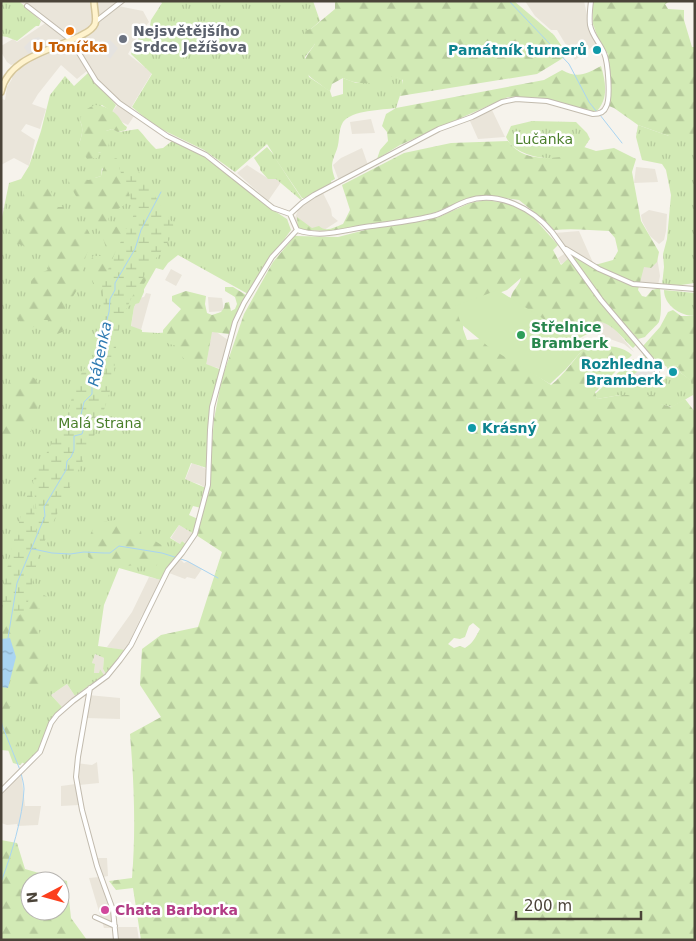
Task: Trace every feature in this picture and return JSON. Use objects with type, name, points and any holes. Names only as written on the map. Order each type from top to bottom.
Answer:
[{"type":"street","points":[[94,1],[95,22]]},
{"type":"street","points":[[1,92],[10,74],[20,64],[33,56],[90,31],[95,22],[122,1]]},
{"type":"street","points":[[290,214],[314,195],[439,129],[472,117],[502,102],[516,98],[547,101],[593,114],[600,114],[606,108],[608,98],[607,65],[604,53],[590,25],[591,1]]},
{"type":"street","points":[[27,6],[71,40],[96,81],[119,103],[161,133],[206,155],[273,208],[290,214],[297,230]]},
{"type":"street","points":[[297,230],[317,234],[338,233],[426,217],[443,212],[467,201],[490,199],[512,203],[527,210],[544,223],[601,300],[651,359],[658,371]]},
{"type":"street","points":[[1,790],[40,752],[52,723],[58,715],[73,701],[107,676],[128,650],[168,570],[195,534],[208,485],[212,408],[235,322],[244,303],[272,257],[297,230]]},
{"type":"street","points":[[562,246],[599,269],[633,284],[695,289]]},
{"type":"street","points":[[90,688],[76,777],[82,810],[97,866],[113,910],[116,940]]},
{"type":"street","points":[[94,917],[114,926]]},
{"type":"shaded area","points":[[17,1],[125,1],[118,6],[143,11],[149,22],[139,34],[128,54],[152,73],[129,111],[134,116],[128,125],[109,116],[118,104],[88,70],[77,79],[61,65],[32,104],[46,109],[40,129],[26,124],[21,131],[35,140],[29,166],[14,158],[1,165],[1,99],[5,100],[11,77],[19,70],[14,64],[11,65],[7,62],[1,52],[1,46],[13,39],[17,42],[47,22],[29,7]]},
{"type":"shaded area","points":[[525,1],[584,1],[591,33],[596,44],[575,60],[557,30],[551,30],[535,16]]},
{"type":"shaded area","points":[[39,37],[44,48],[30,54],[28,53],[24,47],[32,39]]},
{"type":"shaded area","points":[[110,40],[118,48],[110,59],[99,48]]},
{"type":"shaded area","points":[[492,110],[505,137],[478,139],[470,121]]},
{"type":"shaded area","points":[[371,119],[375,133],[352,134],[350,122]]},
{"type":"shaded area","points":[[362,148],[368,165],[339,181],[333,165],[341,158]]},
{"type":"shaded area","points":[[279,164],[286,175],[268,201],[237,173],[247,165],[269,179]]},
{"type":"shaded area","points":[[636,167],[655,169],[658,182],[634,183]]},
{"type":"shaded area","points":[[323,193],[331,209],[332,216],[338,221],[321,232],[305,231],[298,227],[295,218],[298,210]]},
{"type":"shaded area","points":[[649,210],[667,214],[664,240],[659,244],[650,236],[642,221],[641,215]]},
{"type":"shaded area","points":[[579,231],[594,265],[657,257],[660,276],[658,285],[635,283],[572,258],[561,264],[558,258],[567,252],[555,233]]},
{"type":"shaded area","points":[[171,269],[182,275],[176,286],[165,280]]},
{"type":"shaded area","points":[[146,293],[151,294],[141,330],[131,327],[134,307],[139,298],[144,297]]},
{"type":"shaded area","points":[[208,297],[222,298],[224,311],[209,312]]},
{"type":"shaded area","points":[[599,322],[603,322],[615,329],[634,352],[624,344],[593,333]]},
{"type":"shaded area","points":[[212,329],[228,340],[222,369],[206,365]]},
{"type":"shaded area","points":[[647,365],[659,375],[644,381],[644,386],[635,386],[629,383],[627,379]]},
{"type":"shaded area","points":[[192,463],[207,469],[206,488],[185,480]]},
{"type":"shaded area","points":[[179,525],[194,534],[188,545],[182,541],[180,544],[171,538]]},
{"type":"shaded area","points":[[180,559],[184,563],[188,561],[202,569],[195,579],[187,577],[185,579],[169,573]]},
{"type":"shaded area","points":[[149,577],[162,580],[151,603],[142,615],[125,651],[107,647],[132,612]]},
{"type":"shaded area","points":[[95,654],[104,658],[103,669],[106,674],[104,675],[100,669],[99,674],[94,673],[95,665],[92,663]]},
{"type":"shaded area","points":[[67,684],[75,696],[62,707],[51,695]]},
{"type":"shaded area","points":[[88,695],[120,698],[120,719],[86,718]]},
{"type":"shaded area","points":[[97,762],[99,783],[79,785],[79,805],[61,806],[61,786],[76,784],[76,763],[92,765]]},
{"type":"shaded area","points":[[21,771],[25,806],[41,806],[38,825],[17,826],[17,824],[7,825],[1,823],[1,793]]},
{"type":"shaded area","points":[[97,858],[107,858],[108,876],[103,877],[116,927],[137,927],[139,940],[115,940],[114,928],[104,928],[89,878],[99,877],[94,861]]},
{"type":"green space","points":[[1,1],[20,2],[41,21],[39,26],[36,26],[17,41],[1,36]]},
{"type":"green space","points":[[160,1],[313,1],[320,21],[311,29],[315,44],[305,57],[309,77],[330,91],[332,97],[343,94],[343,78],[356,83],[371,83],[378,76],[394,76],[402,79],[403,86],[396,108],[360,113],[347,118],[340,128],[338,146],[332,164],[335,179],[331,181],[332,184],[304,198],[302,198],[275,158],[301,200],[276,179],[268,179],[260,170],[254,158],[267,147],[274,155],[267,144],[235,172],[204,150],[163,130],[132,107],[152,74],[131,54],[138,39],[150,26],[151,20],[162,3]]},
{"type":"green space","points":[[335,1],[514,1],[554,35],[568,55],[537,74],[400,96],[403,80],[388,76],[378,77],[375,83],[355,82],[343,78],[332,84],[330,91],[311,77],[304,68],[307,55],[315,44],[305,38],[304,31],[311,29],[335,9]]},
{"type":"green space","points":[[592,1],[671,1],[665,4],[668,9],[684,10],[684,20],[692,47],[695,47],[695,136],[669,136],[638,125],[609,106],[608,54],[599,41],[593,24]]},
{"type":"green space","points":[[601,66],[605,91],[603,103],[595,113],[544,98],[508,97],[400,145],[377,159],[380,150],[388,141],[387,132],[382,126],[386,114],[396,108],[544,80],[562,70],[577,75],[582,74]]},
{"type":"green space","name":"Malá Strana","points":[[88,73],[116,105],[112,112],[102,105],[80,121],[82,132],[79,144],[98,153],[101,152],[106,131],[112,129],[119,132],[138,129],[156,149],[163,148],[172,141],[209,159],[287,219],[291,230],[248,294],[178,255],[163,270],[156,268],[134,307],[131,326],[142,330],[142,332],[158,333],[212,329],[206,364],[222,370],[210,406],[207,468],[191,463],[185,479],[206,488],[201,508],[193,506],[189,515],[198,519],[194,534],[179,525],[170,538],[180,544],[182,541],[187,545],[161,580],[119,568],[104,605],[98,646],[125,650],[106,674],[103,669],[104,658],[95,654],[92,663],[95,664],[94,673],[99,673],[100,669],[104,675],[75,696],[67,684],[51,695],[62,707],[53,716],[40,748],[26,765],[16,758],[11,751],[1,750],[1,222],[9,183],[21,179],[29,166],[41,131],[50,95],[65,76],[74,86]],"holes":[[[102,168],[128,201],[95,178],[101,176]]]},
{"type":"green space","points":[[95,105],[112,111],[127,127],[126,130],[118,132],[112,129],[106,131],[106,137],[109,142],[108,150],[98,153],[97,158],[87,159],[79,144],[82,132],[80,121],[85,111]]},
{"type":"green space","name":"Lučanka","points":[[532,121],[576,122],[590,139],[580,152],[572,156],[551,158],[529,155],[511,144],[506,137],[511,126]]},
{"type":"green space","points":[[638,125],[669,136],[695,136],[695,283],[667,287],[662,285],[663,254],[667,239],[671,195],[666,170],[662,164],[642,160],[636,137]]},
{"type":"green space","points":[[508,141],[520,152],[534,157],[562,157],[571,155],[584,147],[596,151],[614,148],[636,159],[632,172],[641,221],[659,252],[657,262],[651,268],[644,267],[638,290],[642,296],[646,297],[652,290],[660,288],[660,319],[645,337],[638,339],[617,317],[569,254],[578,256],[595,265],[613,260],[618,251],[615,238],[609,231],[554,230],[519,200],[488,196],[468,198],[437,212],[413,218],[369,224],[337,231],[303,230],[298,228],[297,217],[312,228],[319,226],[328,229],[343,224],[350,210],[342,185],[404,153],[451,143]]},
{"type":"green space","points":[[116,158],[120,161],[131,190],[128,202],[108,218],[110,225],[131,230],[148,261],[154,263],[144,284],[144,292],[139,303],[113,310],[103,307],[101,291],[94,284],[90,275],[90,265],[93,256],[104,256],[107,253],[104,241],[100,231],[76,195],[67,175],[73,173],[80,179],[89,180],[101,176],[105,165]]},
{"type":"green space","points":[[121,163],[140,173],[173,224],[174,234],[131,298],[120,327],[115,367],[107,401],[93,439],[41,550],[33,481],[67,416],[76,382],[95,357],[104,309],[102,284],[117,248],[131,225],[134,212],[119,168]]},
{"type":"green space","points":[[31,187],[49,187],[56,204],[58,207],[63,207],[70,223],[76,227],[87,229],[91,238],[78,288],[72,298],[64,299],[71,322],[64,331],[56,335],[52,331],[52,324],[48,320],[39,320],[34,327],[26,328],[17,315],[19,305],[30,301],[31,281],[37,274],[48,270],[49,263],[46,254],[13,242],[8,234],[10,230],[19,231],[24,228],[25,222],[17,217],[24,191]]},
{"type":"green space","points":[[486,200],[518,205],[533,217],[558,245],[553,250],[561,265],[569,258],[605,309],[636,345],[633,348],[613,328],[597,321],[589,333],[569,344],[510,303],[521,278],[507,290],[464,306],[463,329],[467,340],[481,339],[551,385],[586,346],[610,346],[622,349],[632,355],[595,392],[597,399],[620,395],[653,395],[661,404],[671,407],[685,399],[695,412],[695,940],[141,940],[133,888],[116,890],[109,881],[132,878],[134,806],[130,734],[161,717],[140,685],[142,649],[161,635],[198,627],[222,552],[196,535],[208,492],[214,419],[222,378],[244,314],[273,262],[295,236],[338,237],[369,229],[439,217],[470,203]],"holes":[[[473,623],[480,629],[472,642],[465,648],[460,646],[454,648],[448,644],[454,638],[460,639],[465,637],[469,626]]]},
{"type":"green space","points":[[225,287],[233,287],[246,295],[229,334],[212,332],[206,365],[189,365],[180,354],[178,346],[169,344],[163,339],[163,330],[181,309],[172,301],[172,296],[186,291],[206,296],[207,313],[212,315],[221,312],[225,303],[229,302],[231,311],[235,309],[237,304],[235,297],[225,291]]},
{"type":"green space","name":"Střelnice Bramberk","points":[[498,290],[586,346],[550,384],[490,348],[461,324],[455,306]]},
{"type":"green space","points":[[664,290],[695,293],[695,316],[684,314],[674,309],[667,300]]},
{"type":"green space","points":[[673,310],[681,316],[695,316],[695,405],[691,381],[681,373],[677,365],[667,367],[651,356],[643,346],[660,327],[668,312]]},
{"type":"green space","points":[[644,353],[650,359],[653,369],[639,370],[644,385],[644,381],[659,375],[670,377],[667,367],[677,365],[681,373],[692,381],[693,395],[672,407],[620,395],[597,399],[595,394],[633,359],[638,363],[641,361]]},
{"type":"green space","points":[[19,371],[34,378],[38,383],[40,396],[31,432],[21,432],[8,436],[2,434],[7,412],[17,412],[20,408],[9,386],[12,375]]},
{"type":"green space","points":[[31,484],[39,553],[26,611],[14,618],[3,611],[5,582],[12,548]]},
{"type":"green space","points":[[121,519],[131,529],[138,528],[141,531],[142,540],[146,542],[155,541],[165,547],[165,557],[161,558],[156,566],[113,567],[101,562],[97,563],[88,557],[89,539],[97,523]]},
{"type":"green space","points":[[25,589],[37,596],[41,594],[45,596],[50,604],[47,608],[36,609],[34,612],[48,661],[45,683],[40,694],[21,683],[14,666],[11,647],[1,632],[2,618],[13,613]]},
{"type":"green space","points":[[3,698],[15,699],[19,703],[19,706],[10,706],[9,708],[10,712],[20,714],[18,720],[21,724],[14,738],[20,752],[28,757],[20,765],[13,763],[7,747],[1,744],[1,700]]},
{"type":"green space","points":[[1,840],[17,843],[25,869],[32,871],[20,871],[20,921],[70,921],[70,909],[71,918],[87,940],[1,940]]},
{"type":"water","points":[[10,638],[16,657],[8,688],[1,687],[1,639]]},
{"type":"waterway","points":[[509,1],[569,64],[589,102],[597,112]]},
{"type":"waterway","points":[[600,115],[622,143]]},
{"type":"waterway","name":"Rábenka","points":[[8,638],[17,583],[45,516],[44,507],[66,470],[67,461],[74,450],[74,436],[82,434],[83,431],[80,419],[84,402],[92,394],[92,383],[103,345],[110,299],[115,290],[115,283],[135,249],[141,230],[161,192]]},
{"type":"waterway","points":[[33,549],[70,554],[84,552],[110,553],[119,546],[162,553],[187,561],[218,578]]},
{"type":"waterway","name":"Rábenka","points":[[1,719],[20,770]]},
{"type":"waterway","name":"Rábenka","points":[[1,882],[19,824],[24,789],[21,773]]},
{"type":"place","name":"U Toníčka","points":[[70,31]]},
{"type":"place","name":"Nejsvětějšího Srdce Ježíšova","points":[[123,39]]},
{"type":"place","name":"Památník turnerů","points":[[597,50]]},
{"type":"place","name":"Střelnice Bramberk","points":[[521,335]]},
{"type":"place","name":"Rozhledna Bramberk","points":[[673,372]]},
{"type":"place","name":"Krásný","points":[[472,428]]},
{"type":"place","name":"Chata Barborka","points":[[105,910]]}]
